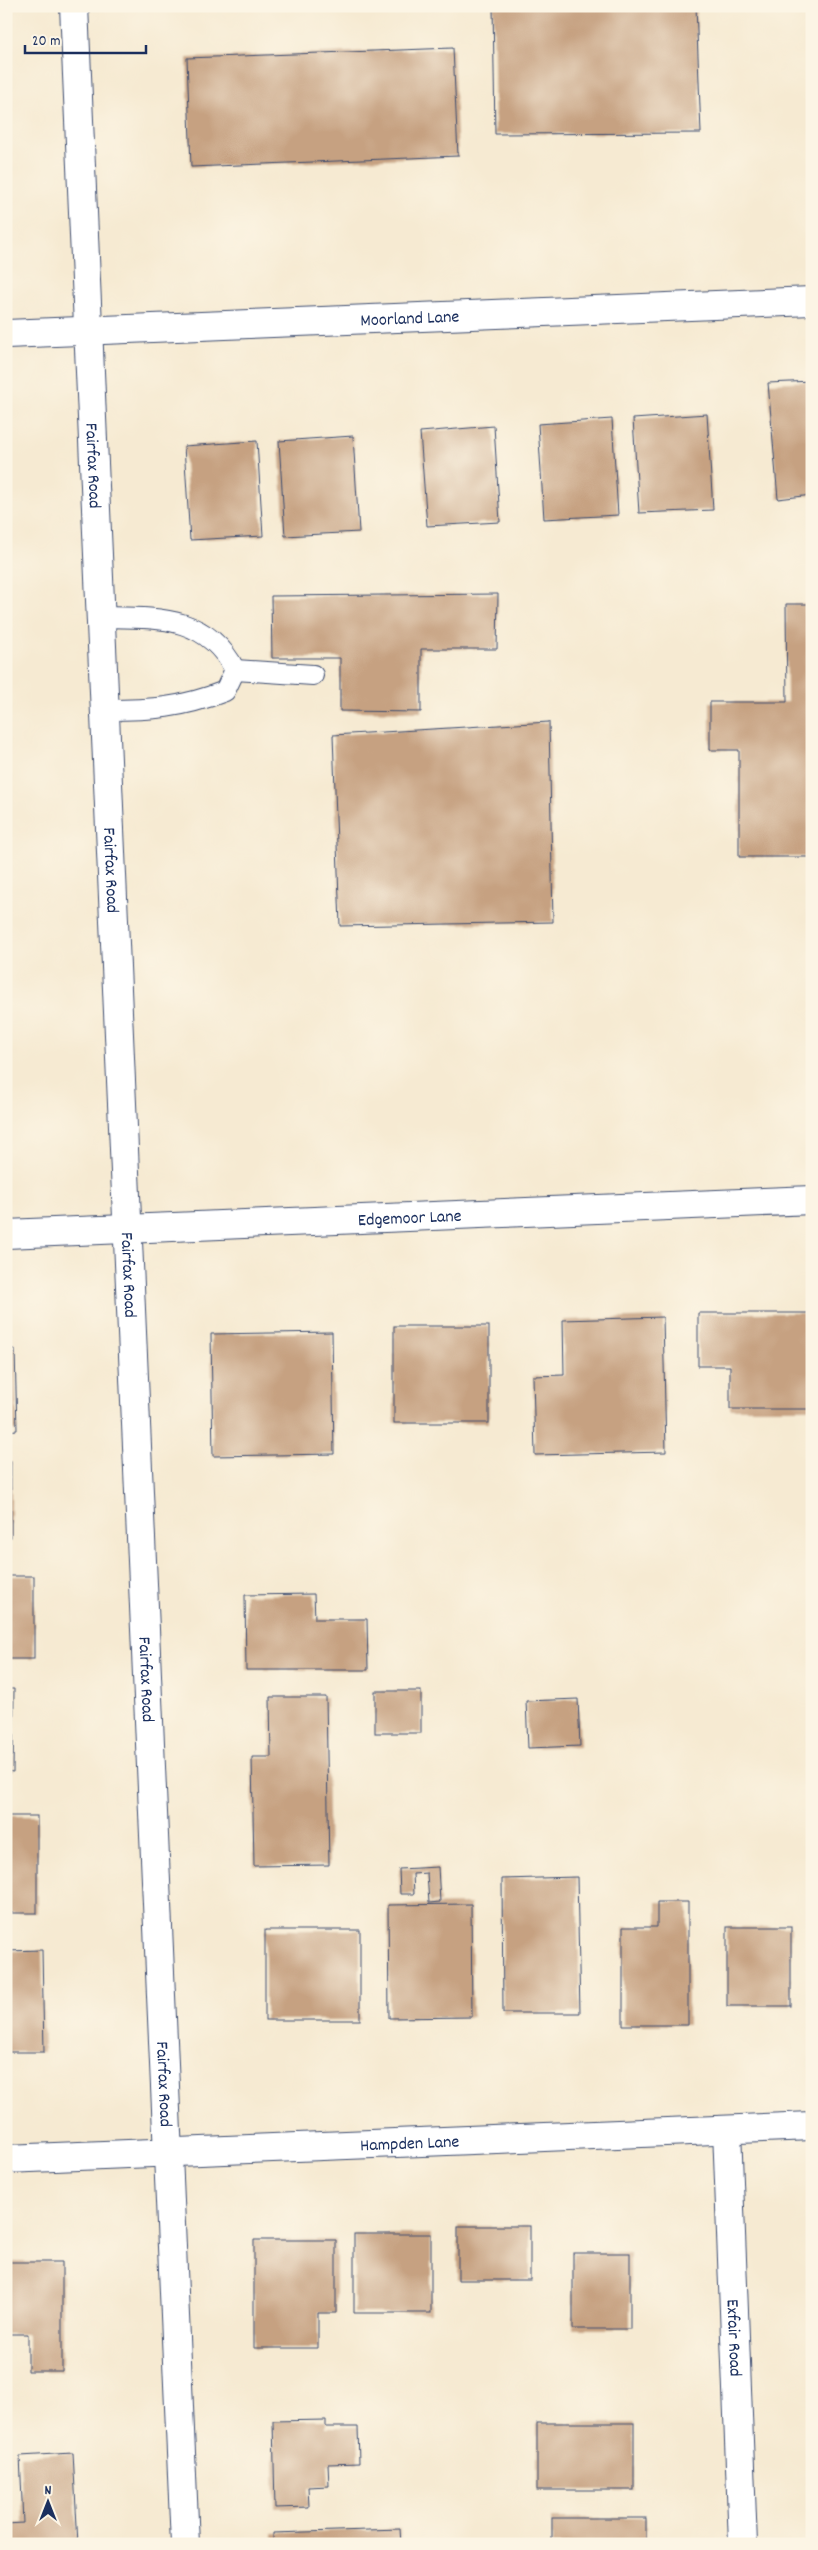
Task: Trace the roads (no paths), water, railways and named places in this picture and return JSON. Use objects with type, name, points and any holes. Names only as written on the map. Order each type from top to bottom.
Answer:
[{"type":"street","name":"Fairfax Road","points":[[74,6],[185,2544]]},
{"type":"street","name":"Moorland Lane","points":[[6,334],[812,301]]},
{"type":"street","name":"Edgemoor Lane","points":[[6,1234],[812,1200]]},
{"type":"street","name":"Hampden Lane","points":[[6,2159],[812,2126]]},
{"type":"street","name":"Exfair Road","points":[[727,2130],[744,2544]]},
{"type":"lane","points":[[101,617],[160,618],[201,631],[225,651],[235,670]]},
{"type":"lane","points":[[235,670],[313,675]]},
{"type":"lane","points":[[105,710],[157,709],[195,703],[225,692],[235,670]]}]
